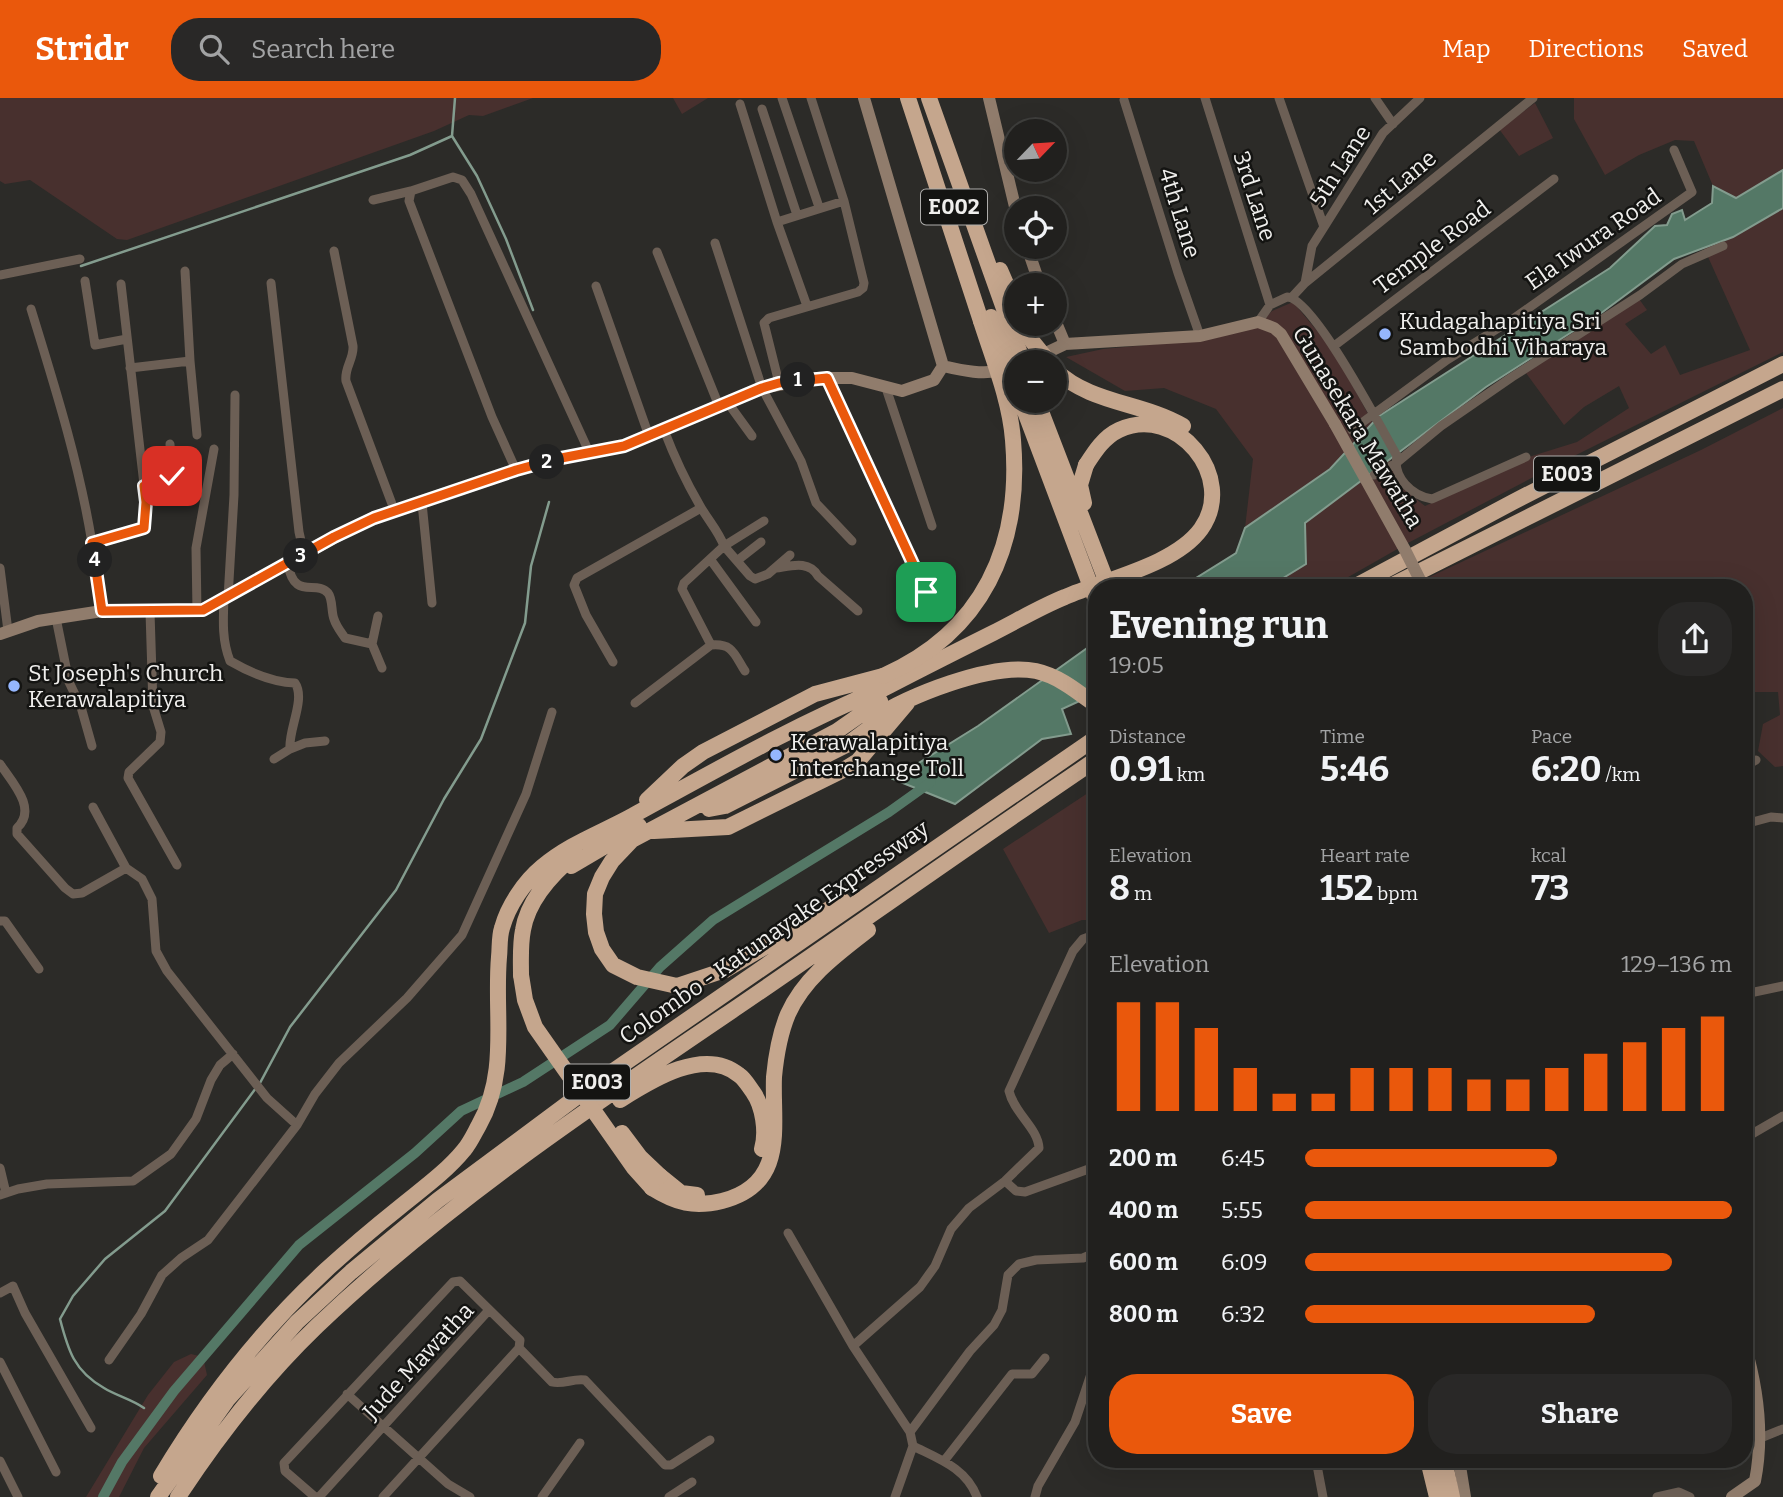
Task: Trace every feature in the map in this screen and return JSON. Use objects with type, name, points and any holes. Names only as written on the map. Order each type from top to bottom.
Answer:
[{"type":"highway","points":[[908,98],[1002,313],[1000,379],[1013,438],[1014,499],[1005,546],[985,590],[950,634],[905,666],[836,731],[632,841],[612,862],[595,894],[594,914],[599,940],[613,965],[637,977],[677,986],[725,970],[956,834]]},
{"type":"highway","name":"E002","points":[[916,98],[1019,350]]},
{"type":"highway","name":"E002","points":[[932,98],[1002,313],[1009,350]]},
{"type":"highway","name":"E003","points":[[1369,579],[1783,364]]},
{"type":"highway","points":[[1067,378],[1088,392],[1166,417],[1189,429],[1207,447],[1219,470],[1221,493],[1215,517],[1206,536],[1192,551],[1174,562],[1133,579]]},
{"type":"highway","name":"E003","points":[[1405,579],[1783,389]]},
{"type":"highway","points":[[1026,413],[1088,579]]},
{"type":"highway","points":[[1042,413],[1107,579]]},
{"type":"highway","points":[[1108,579],[1084,506],[1080,485],[1086,465],[1099,445],[1119,430],[1140,425],[1164,427],[1184,438],[1198,451],[1209,469],[1212,488],[1210,509],[1203,527],[1189,543],[1173,555],[1110,579]]},
{"type":"highway","points":[[453,1208],[650,1081],[673,1069],[695,1065],[721,1066],[740,1075],[758,1100],[766,1137],[757,1167],[745,1181],[732,1190],[705,1196],[681,1193],[634,1168],[535,1027],[525,1000],[523,929],[532,905],[559,868],[579,851],[884,688],[1063,597],[1088,587]]},
{"type":"highway","points":[[152,1497],[155,1487],[202,1411],[252,1348],[324,1272],[445,1171],[467,1148],[489,1107],[496,1081],[499,1055],[497,978],[502,928],[517,896],[528,881],[551,860],[586,838],[801,725],[1088,598]]},
{"type":"highway","points":[[709,809],[891,708],[969,678],[1011,671],[1035,671],[1064,682],[1088,699]]},
{"type":"highway","points":[[648,807],[666,792],[671,783],[709,757],[817,700],[869,684],[884,688]]},
{"type":"highway","points":[[628,818],[683,766],[703,752],[815,694],[884,688]]},
{"type":"highway","points":[[678,816],[712,824],[743,814],[853,756],[911,699]]},
{"type":"highway","points":[[678,816],[725,806],[848,744],[911,699]]},
{"type":"highway","points":[[649,831],[728,827],[845,769],[858,761],[911,699]]},
{"type":"highway","points":[[678,816],[711,817],[729,814],[746,806],[851,749],[873,724]]},
{"type":"highway","name":"Colombo - Katunayake Expressway","points":[[158,1497],[227,1400],[297,1322],[351,1272],[438,1200],[580,1094],[1088,743]]},
{"type":"highway","name":"Colombo - Katunayake Expressway","points":[[178,1497],[217,1440],[315,1328],[453,1208],[652,1065],[1088,765]]},
{"type":"highway","points":[[656,1182],[672,1201],[705,1205],[734,1198],[751,1188],[765,1173],[776,1139],[774,1076],[778,1048],[797,995],[818,971],[849,944],[1002,824]]},
{"type":"highway","points":[[1430,1468],[1437,1497]]},
{"type":"highway","points":[[1446,1468],[1452,1497]]},
{"type":"street","points":[[782,98],[818,207]]},
{"type":"street","points":[[779,383],[764,323],[769,318],[858,292],[864,283],[844,201],[811,98]]},
{"type":"street","points":[[0,568],[4,632],[56,618],[102,611],[197,612],[226,599],[352,528],[516,470],[556,459],[611,450],[762,388],[779,383],[852,378],[902,391],[934,380],[943,366],[864,98]]},
{"type":"street","points":[[989,98],[1012,196]]},
{"type":"street","name":"3rd Lane","points":[[1205,98],[1270,305]]},
{"type":"street","points":[[1279,98],[1324,227]]},
{"type":"street","points":[[1374,98],[1393,124]]},
{"type":"street","name":"5th Lane","points":[[1305,283],[1312,246],[1383,132],[1420,98]]},
{"type":"street","name":"1st Lane","points":[[1292,297],[1305,283],[1533,98]]},
{"type":"street","name":"4th Lane","points":[[1124,100],[1200,337]]},
{"type":"street","points":[[740,104],[807,306]]},
{"type":"street","points":[[762,108],[797,215]]},
{"type":"street","name":"Ela Iwura Road","points":[[1376,418],[1447,360],[1513,319],[1692,192],[1674,150]]},
{"type":"street","points":[[373,200],[453,177],[463,180],[590,454]]},
{"type":"street","name":"Temple Road","points":[[1334,346],[1554,179]]},
{"type":"street","points":[[411,191],[409,201],[492,417],[516,470]]},
{"type":"street","points":[[777,222],[844,201]]},
{"type":"street","points":[[715,243],[762,388],[801,461],[816,503],[852,541]]},
{"type":"street","points":[[1374,475],[1441,426],[1640,295],[1682,264],[1723,246]]},
{"type":"street","points":[[334,251],[354,354],[345,373],[346,381],[395,512]]},
{"type":"street","points":[[657,252],[723,405],[752,436]]},
{"type":"street","points":[[0,275],[80,259]]},
{"type":"street","points":[[185,271],[197,435]]},
{"type":"street","points":[[85,281],[95,345],[127,339]]},
{"type":"street","points":[[271,283],[299,532],[304,554]]},
{"type":"street","points":[[92,543],[144,528],[146,502],[121,284]]},
{"type":"street","points":[[596,286],[649,436]]},
{"type":"street","points":[[1258,322],[1270,305],[1287,297],[1292,297],[1310,316],[1334,346],[1376,418],[1408,489],[1432,499],[1526,457]]},
{"type":"street","points":[[31,309],[84,494],[102,611]]},
{"type":"street","name":"Gunasekara Mawatha","points":[[1065,344],[1200,337],[1258,322],[1274,328],[1281,334],[1335,424],[1420,579]]},
{"type":"street","points":[[1052,350],[1065,344],[1062,336]]},
{"type":"street","points":[[131,368],[190,361]]},
{"type":"street","points":[[943,366],[973,372],[992,373],[1004,370]]},
{"type":"street","points":[[827,378],[926,592]]},
{"type":"street","points":[[886,388],[932,526]]},
{"type":"street","points":[[235,395],[234,495],[223,626],[226,650],[230,662],[246,671],[295,682],[298,688],[298,707],[289,736],[290,750]]},
{"type":"street","points":[[1352,430],[1376,418]]},
{"type":"street","points":[[664,430],[678,466],[701,508],[717,528],[724,546],[750,576],[755,579],[775,568],[790,555]]},
{"type":"street","points":[[144,486],[172,476],[170,444]]},
{"type":"street","points":[[197,612],[196,548],[214,449]]},
{"type":"street","points":[[422,503],[432,603]]},
{"type":"street","points":[[613,662],[586,615],[574,585],[577,578],[701,508]]},
{"type":"street","points":[[711,645],[682,589],[684,583],[724,546],[764,521]]},
{"type":"street","points":[[738,559],[761,542]]},
{"type":"street","points":[[710,559],[756,622]]},
{"type":"street","points":[[288,564],[290,577],[298,585],[328,593],[334,620],[345,638],[372,644]]},
{"type":"street","points":[[775,568],[800,564],[815,570],[818,576],[858,611]]},
{"type":"street","points":[[150,612],[153,706],[161,732],[160,742],[129,772],[128,778],[177,865]]},
{"type":"street","points":[[378,616],[372,644],[382,668]]},
{"type":"street","points":[[56,618],[69,682],[81,707],[92,747]]},
{"type":"street","points":[[635,703],[711,645],[729,646],[744,671]]},
{"type":"street","points":[[109,1360],[141,1314],[162,1275],[208,1240],[297,1125],[315,1094],[339,1063],[407,998],[462,935],[526,794],[552,712]]},
{"type":"street","points":[[274,759],[305,743],[326,741]]},
{"type":"street","points":[[0,764],[24,801],[26,816],[17,828],[17,834],[65,888],[73,894],[82,893],[126,868]]},
{"type":"street","points":[[93,807],[126,868],[142,879],[152,899],[156,951],[167,971],[267,1098],[297,1125]]},
{"type":"street","points":[[1753,822],[1771,817],[1783,818]]},
{"type":"street","points":[[0,921],[5,921],[40,969]]},
{"type":"street","points":[[853,1346],[920,1286],[935,1266],[951,1229],[969,1208],[1005,1181],[1039,1148],[1039,1139],[1012,1103],[1009,1091],[1073,951],[1088,937]]},
{"type":"street","points":[[1753,992],[1783,986]]},
{"type":"street","points":[[0,1168],[3,1194],[47,1185],[133,1181],[171,1154],[195,1119],[215,1072],[233,1054]]},
{"type":"street","points":[[1753,1133],[1783,1116]]},
{"type":"street","points":[[1005,1181],[1016,1191],[1025,1192],[1088,1169]]},
{"type":"street","points":[[788,1233],[853,1346],[911,1433],[913,1446],[895,1497]]},
{"type":"street","points":[[911,1433],[970,1351],[994,1325],[1002,1310],[1008,1275],[1019,1264],[1088,1256]]},
{"type":"street","points":[[317,1497],[285,1471],[284,1463],[347,1394],[453,1282],[460,1282],[489,1310]]},
{"type":"street","points":[[0,1293],[13,1286],[25,1314],[91,1428]]},
{"type":"street","name":"Jude Mawatha","points":[[317,1497],[489,1310],[520,1340],[519,1348]]},
{"type":"street","points":[[383,1497],[519,1348],[552,1382],[558,1384],[577,1378],[585,1380],[665,1465],[671,1465],[710,1440]]},
{"type":"street","points":[[944,1461],[1012,1374],[1032,1374],[1045,1358]]},
{"type":"street","points":[[0,1362],[56,1472]]},
{"type":"street","points":[[1035,1497],[1038,1486],[1075,1422],[1088,1383]]},
{"type":"street","points":[[1732,1497],[1755,1481],[1759,1404],[1753,1387]]},
{"type":"street","points":[[347,1394],[448,1483],[470,1497]]},
{"type":"street","points":[[1758,1439],[1783,1429]]},
{"type":"street","points":[[542,1497],[580,1443]]},
{"type":"street","points":[[913,1446],[960,1471],[972,1485],[977,1497]]},
{"type":"street","points":[[0,1461],[18,1497]]},
{"type":"street","points":[[1318,1468],[1323,1497]]},
{"type":"street","points":[[1460,1468],[1465,1497]]},
{"type":"street","points":[[669,1497],[692,1482]]},
{"type":"street","points":[[1657,1497],[1679,1492],[1690,1497]]},
{"type":"shaded area","points":[[0,98],[533,98],[483,116],[469,115],[434,131],[127,240],[117,239],[30,180],[5,184],[0,181]]},
{"type":"shaded area","points":[[673,98],[708,98],[682,114]]},
{"type":"shaded area","points":[[1574,98],[1783,98],[1783,170],[1735,198],[1713,186],[1694,141],[1675,140],[1639,155],[1605,175],[1574,119]]},
{"type":"shaded area","points":[[1535,103],[1553,138],[1519,156],[1499,129]]},
{"type":"shaded area","points":[[1783,170],[1783,208],[1733,237],[1674,259],[1600,314],[1486,387],[1305,523],[1306,564],[1282,579],[1194,579],[1236,553],[1245,528],[1330,469],[1379,416],[1610,268],[1655,226],[1667,225],[1672,214],[1682,210],[1685,220],[1712,203],[1713,186],[1736,198]]},
{"type":"shaded area","points":[[1783,208],[1783,352],[1562,462],[1345,579],[1282,579],[1306,564],[1305,523],[1390,459],[1398,485],[1425,506],[1532,456],[1577,442],[1629,408],[1619,386],[1584,407],[1564,425],[1526,373],[1639,299],[1647,310],[1625,324],[1651,354],[1665,345],[1680,375],[1750,350],[1704,248],[1733,237]]},
{"type":"shaded area","points":[[1293,302],[1333,350],[1373,423],[1330,469],[1245,528],[1253,459],[1216,409],[1164,388],[1125,391],[1067,357],[1103,349],[1211,339],[1256,327],[1272,311]]},
{"type":"shaded area","points":[[1783,408],[1783,766],[1775,767],[1758,751],[1763,724],[1780,715],[1778,692],[1753,692],[1753,579],[1425,579],[1701,450]]},
{"type":"shaded area","points":[[1088,647],[1088,697],[1062,709],[1071,734],[1042,739],[955,804],[893,779],[978,726]]},
{"type":"shaded area","points":[[1088,793],[1088,920],[1049,933],[1003,849]]},
{"type":"shaded area","points":[[191,1354],[203,1357],[207,1375],[144,1448],[119,1497],[86,1497],[148,1395],[174,1362]]},
{"type":"waterway","points":[[81,266],[410,155],[452,136],[455,98]]},
{"type":"waterway","points":[[452,136],[477,176],[506,239],[533,310]]},
{"type":"waterway","points":[[260,1083],[290,1027],[396,890],[444,799],[481,739],[525,623],[531,566],[549,502]]},
{"type":"waterway","points":[[103,1497],[122,1462],[174,1391],[299,1245],[415,1153],[461,1111],[523,1082],[610,1025],[660,967],[713,920],[889,812],[931,782]]},
{"type":"waterway","points":[[144,1408],[104,1388],[79,1367],[66,1340],[60,1319],[73,1296],[105,1259],[165,1211],[256,1088]]},
{"type":"place","name":"Kudagahapitiya Sri Sambodhi Viharaya","points":[[1385,334]]},
{"type":"place","name":"St Joseph's Church Kerawalapitiya","points":[[14,686]]},
{"type":"place","name":"Kerawalapitiya Interchange Toll","points":[[776,755]]},
{"type":"route","points":[[172,476],[144,486],[144,528],[92,543],[102,611],[197,612],[228,598],[334,537],[374,518],[516,470],[624,446],[762,388],[779,383],[827,378],[926,592]]}]
